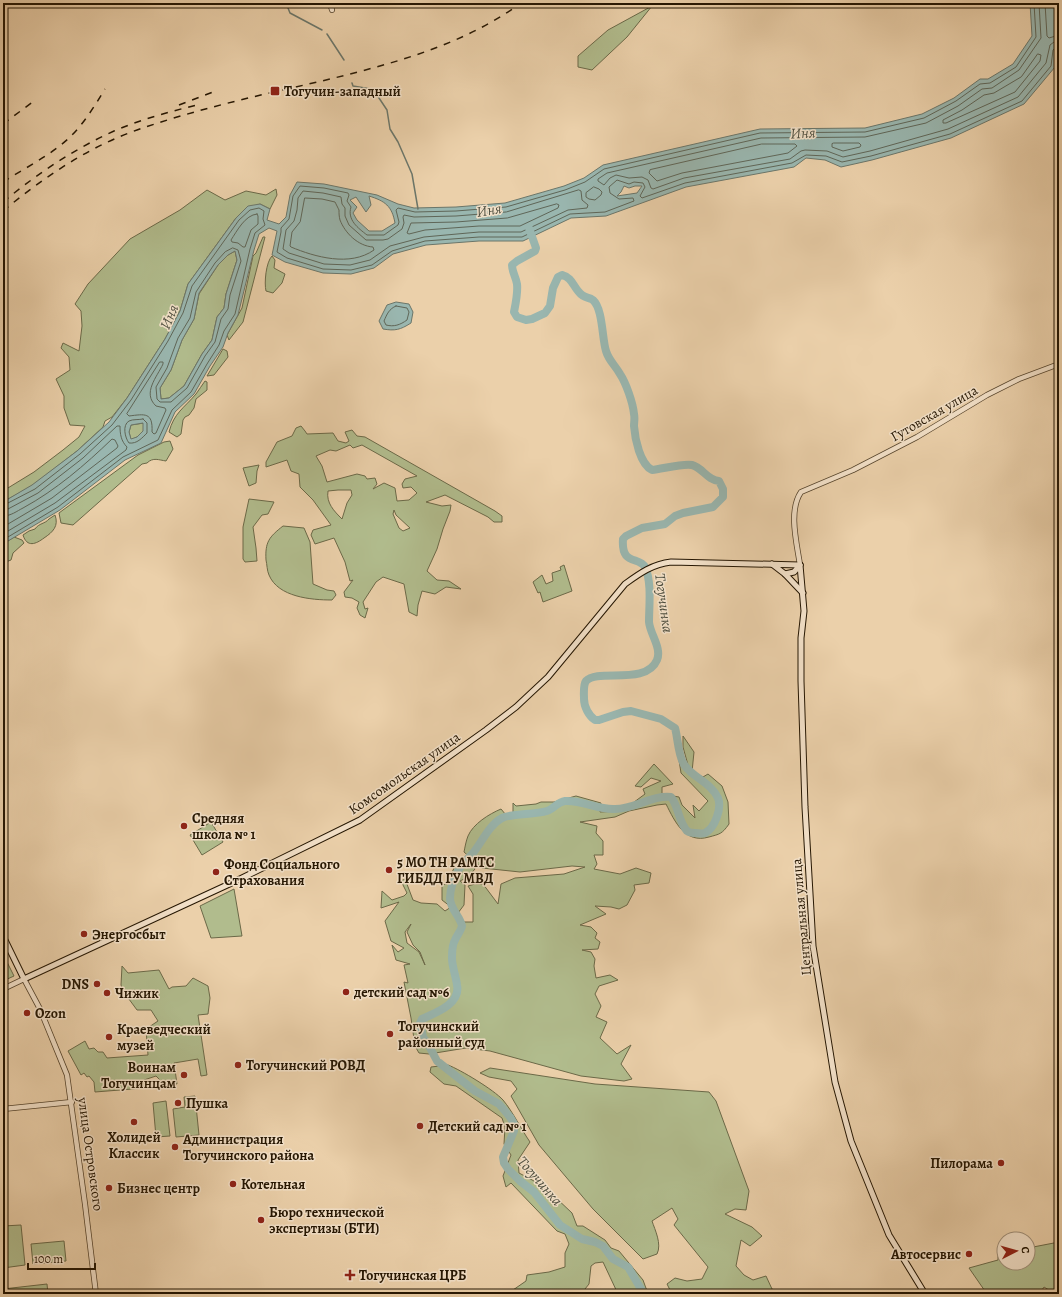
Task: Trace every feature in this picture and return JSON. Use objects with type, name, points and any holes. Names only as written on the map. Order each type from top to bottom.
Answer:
[{"type":"main road","name":"Комсомольская улица","points":[[24,979],[232,883],[360,820],[486,730],[521,703],[548,677],[625,584],[640,573],[655,565],[671,562],[800,565]]},
{"type":"main road","points":[[771,564],[785,574],[803,593]]},
{"type":"main road","points":[[785,574],[794,572],[800,565]]},
{"type":"main road","name":"Центральная улица","points":[[800,565],[804,612],[801,638],[801,681],[805,807],[813,946],[835,1082],[851,1141],[889,1235],[925,1294]]},
{"type":"main road","name":"улица Островского","points":[[3,936],[24,979]]},
{"type":"street","points":[[330,3],[332,10]]},
{"type":"street","name":"Гутовская улица","points":[[800,565],[794,520],[794,507],[801,492],[853,470],[917,437],[986,395],[1006,385],[1059,364]]},
{"type":"street","name":"Комсомольская улица","points":[[3,989],[24,979]]},
{"type":"street","name":"улица Островского","points":[[24,979],[40,1009],[67,1075],[72,1102],[96,1294]]},
{"type":"street","points":[[3,1109],[72,1102]]},
{"type":"green space","points":[[652,6],[627,37],[592,70],[578,67],[578,56],[608,30]]},
{"type":"green space","points":[[276,189],[277,195],[270,209],[260,204],[236,218],[188,284],[180,311],[165,339],[127,398],[112,417],[105,421],[103,427],[77,451],[32,486],[3,502],[3,491],[34,472],[63,450],[79,437],[85,426],[70,425],[64,408],[64,396],[56,379],[70,370],[69,357],[61,348],[63,343],[79,351],[82,326],[81,311],[75,304],[88,284],[130,239],[180,210],[207,190],[225,200],[246,191],[266,195]]},
{"type":"green space","points":[[263,237],[265,237],[243,322],[229,340],[227,335],[242,308],[253,256],[256,253]]},
{"type":"green space","points":[[235,251],[237,260],[226,294],[224,308],[217,317],[212,340],[202,354],[184,386],[169,398],[161,399],[160,388],[171,370],[182,340],[194,319],[199,294],[218,265],[228,255]]},
{"type":"green space","points":[[272,256],[275,260],[274,268],[285,274],[282,283],[273,293],[266,291],[265,283],[267,268]]},
{"type":"green space","points":[[223,349],[227,351],[228,357],[214,375],[207,376]]},
{"type":"green space","points":[[205,381],[207,382],[207,390],[196,399],[194,408],[183,420],[181,434],[177,437],[169,432],[171,425],[180,411],[196,394]]},
{"type":"green space","points":[[144,423],[144,431],[131,440],[129,432],[131,425]]},
{"type":"green space","points":[[301,426],[307,434],[333,433],[338,441],[346,443],[349,441],[345,432],[352,430],[357,436],[365,437],[502,516],[502,522],[494,522],[488,517],[445,495],[426,502],[442,506],[451,505],[437,549],[427,571],[437,580],[449,581],[461,589],[446,587],[435,594],[422,591],[417,616],[409,612],[404,584],[383,577],[376,582],[363,602],[365,609],[368,608],[365,618],[360,615],[357,608],[359,602],[352,598],[345,597],[344,592],[353,580],[350,581],[345,562],[334,538],[315,544],[311,535],[313,530],[331,525],[313,500],[300,487],[299,474],[291,471],[287,460],[266,467],[266,462],[277,442],[292,436],[296,428]],"holes":[[[350,445],[353,448],[362,445],[417,476],[405,479],[402,484],[403,488],[411,487],[417,493],[409,500],[397,501],[395,488],[384,483],[373,489],[377,484],[375,478],[367,479],[365,476],[357,474],[327,482],[322,466],[316,456],[330,450],[336,451]],[[351,490],[352,495],[347,503],[342,519],[329,503],[328,491]],[[394,510],[396,515],[410,528],[403,531],[399,528],[393,514]]]},
{"type":"green space","points":[[170,441],[173,449],[166,461],[154,459],[142,464],[73,525],[61,523],[59,513],[138,455],[164,442]]},
{"type":"green space","points":[[259,465],[256,483],[249,486],[243,468]]},
{"type":"green space","points":[[249,499],[274,502],[268,514],[262,515],[253,527],[257,561],[245,562],[243,559],[243,527]]},
{"type":"green space","points":[[55,515],[56,526],[50,533],[35,543],[32,544],[27,542],[23,535],[35,529]]},
{"type":"green space","points":[[283,526],[304,528],[310,542],[313,584],[327,590],[334,591],[336,595],[332,600],[296,596],[287,593],[273,582],[268,572],[266,549],[271,537]]},
{"type":"green space","points":[[14,537],[22,540],[24,543],[13,553],[11,560],[3,563],[3,544]]},
{"type":"green space","points":[[564,565],[572,591],[543,602],[540,592],[538,593],[533,582],[542,575],[546,584],[553,581],[552,573],[561,570],[560,567]]},
{"type":"green space","points":[[683,736],[694,752],[692,772],[703,777],[708,774],[722,786],[728,802],[729,824],[722,832],[709,837],[701,838],[693,837],[687,834],[677,824],[666,804],[629,811],[615,817],[580,822],[597,826],[596,833],[603,841],[603,855],[594,855],[597,864],[594,869],[620,874],[636,868],[651,873],[649,883],[634,885],[635,890],[627,905],[619,909],[595,906],[606,914],[580,925],[591,927],[597,933],[595,938],[600,942],[598,949],[582,950],[591,952],[595,959],[594,966],[596,978],[610,975],[618,980],[599,986],[595,994],[601,1006],[596,1017],[607,1022],[600,1038],[617,1054],[631,1045],[621,1064],[632,1079],[624,1081],[581,1076],[490,1051],[466,1048],[429,1054],[419,1053],[415,1046],[404,982],[408,983],[404,965],[410,964],[396,960],[392,945],[398,952],[404,948],[391,941],[385,921],[399,902],[381,908],[382,891],[392,900],[404,896],[407,893],[401,881],[405,879],[413,900],[421,903],[437,904],[445,911],[451,907],[442,900],[442,885],[447,884],[454,868],[471,863],[475,869],[468,877],[460,881],[465,885],[464,905],[458,913],[464,922],[473,922],[473,894],[468,886],[483,884],[498,904],[501,884],[515,878],[564,874],[585,867],[572,866],[520,872],[482,868],[464,852],[468,836],[477,824],[501,809],[506,815],[513,813],[513,803],[516,806],[541,802],[554,802],[576,796],[601,803],[600,812],[622,811],[645,794],[643,789],[661,781],[651,778],[641,787],[635,786],[654,764],[673,784],[662,787],[662,794],[679,797],[682,805],[695,818],[693,805],[699,811],[708,801],[681,773],[679,760],[686,770],[688,765],[683,747]],"holes":[[[411,924],[407,932],[413,945],[420,952],[425,965],[419,952],[407,943],[405,932]]]},
{"type":"green space","points":[[211,822],[223,842],[202,855],[190,835]]},
{"type":"green space","points":[[234,889],[242,936],[211,938],[200,906]]},
{"type":"green space","points":[[3,954],[14,976],[3,981]]},
{"type":"green space","points":[[122,966],[128,973],[159,970],[169,989],[172,987],[186,986],[193,978],[208,986],[210,998],[208,1014],[198,1015],[207,1075],[201,1076],[198,1059],[174,1063],[177,1084],[162,1082],[156,1076],[144,1080],[145,1088],[95,1092],[94,1082],[84,1073],[81,1075],[68,1051],[85,1041],[89,1049],[94,1048],[98,1052],[103,1052],[107,1058],[148,1055],[146,1029],[158,1021],[151,1010],[137,1010],[123,991],[121,985]]},
{"type":"green space","points":[[448,1065],[469,1076],[499,1096],[510,1110],[530,1142],[518,1160],[519,1173],[534,1181],[554,1196],[572,1213],[577,1226],[583,1226],[605,1240],[611,1248],[619,1251],[643,1280],[647,1291],[650,1294],[618,1294],[603,1262],[595,1263],[591,1266],[589,1284],[581,1294],[515,1294],[513,1290],[526,1281],[527,1275],[549,1272],[565,1267],[565,1253],[569,1244],[565,1234],[557,1231],[511,1183],[506,1187],[503,1176],[511,1155],[504,1144],[505,1127],[502,1118],[456,1086],[444,1084],[430,1072],[431,1067]]},
{"type":"green space","points":[[490,1068],[595,1084],[709,1092],[716,1101],[749,1191],[746,1210],[735,1209],[725,1214],[752,1227],[762,1236],[750,1246],[741,1240],[736,1266],[744,1275],[753,1280],[766,1276],[772,1289],[781,1294],[672,1294],[667,1284],[675,1278],[687,1281],[702,1279],[708,1267],[674,1225],[678,1219],[672,1208],[652,1221],[658,1237],[659,1246],[657,1254],[643,1259],[593,1209],[539,1145],[511,1096],[517,1089],[511,1081],[489,1077],[480,1073]]},
{"type":"green space","points":[[195,1096],[199,1135],[176,1137],[173,1109],[185,1107],[184,1097]]},
{"type":"green space","points":[[166,1101],[170,1136],[156,1137],[153,1103]]},
{"type":"green space","points":[[21,1225],[25,1265],[3,1268],[3,1226]]},
{"type":"green space","points":[[64,1241],[66,1261],[33,1264],[31,1244]]},
{"type":"green space","points":[[1059,1242],[1059,1294],[1053,1294],[1044,1287],[1040,1293],[1025,1291],[1029,1294],[987,1294],[969,1268],[996,1261],[996,1271],[1036,1271],[1036,1246]]},
{"type":"green space","points":[[47,1284],[48,1294],[3,1294],[3,1289]]},
{"type":"water","name":"Иня","points":[[1030,3],[1059,3],[1059,35],[1055,67],[1024,104],[951,138],[872,160],[841,167],[825,160],[806,158],[794,167],[686,187],[606,216],[571,218],[523,241],[479,241],[426,245],[393,254],[374,268],[351,274],[323,273],[285,262],[272,255],[277,231],[269,228],[259,234],[238,315],[228,333],[223,347],[194,394],[175,412],[161,443],[125,460],[60,510],[3,544],[3,502],[32,485],[77,451],[109,422],[127,398],[165,339],[180,311],[188,284],[236,218],[248,206],[260,204],[270,209],[267,220],[279,224],[286,217],[290,195],[297,182],[324,184],[377,195],[398,204],[414,208],[456,207],[505,203],[564,186],[584,178],[603,165],[760,129],[865,128],[922,114],[954,98],[980,79],[988,79],[1013,64],[1032,36]],"holes":[[[624,186],[629,188],[642,186],[637,193],[617,196]],[[369,196],[383,202],[390,208],[395,223],[382,231],[369,231],[357,220],[353,213],[357,207],[350,200],[356,197],[366,212],[371,205]],[[235,251],[237,260],[226,294],[224,308],[217,317],[212,340],[202,354],[184,386],[169,398],[161,399],[160,388],[171,370],[182,340],[194,319],[199,293],[218,265],[228,255]],[[143,423],[143,431],[137,437],[131,439],[129,432],[131,425]]]},
{"type":"water","points":[[396,302],[409,304],[413,312],[411,323],[397,329],[383,329],[379,321],[387,305]]},
{"type":"waterway","points":[[286,3],[290,13],[322,30]]},
{"type":"waterway","points":[[327,34],[344,60]]},
{"type":"waterway","points":[[352,83],[353,86],[371,89]]},
{"type":"waterway","points":[[375,92],[387,110],[390,129],[398,142],[412,174],[418,209]]},
{"type":"waterway","name":"Тогучинка","points":[[529,228],[536,248],[535,251],[512,265],[517,284],[514,312],[517,317],[526,320],[545,313],[550,306],[553,288],[558,277],[562,275],[568,278],[580,294],[593,300],[599,310],[607,354],[622,378],[631,399],[636,438],[639,451],[644,462],[652,470],[678,465],[692,465],[711,478],[719,481],[723,489],[723,497],[713,507],[683,513],[675,516],[665,524],[642,528],[623,539],[623,548],[625,553],[628,557],[639,562],[645,567],[649,580],[649,622],[657,646],[657,660],[651,668],[643,672],[633,675],[592,677],[586,681],[584,685],[584,702],[587,711],[595,720],[631,711],[661,719],[675,728],[680,753],[685,766],[711,788],[718,798],[719,807],[715,822],[705,833],[691,833],[687,831],[671,797],[657,798],[630,807],[615,809],[565,801],[547,811],[507,816],[497,821],[489,829],[473,853],[459,869],[454,879],[450,894],[450,902],[462,926],[452,949],[452,961],[457,992],[451,1003],[440,1011],[422,1019],[420,1023],[423,1037],[437,1061],[475,1091],[499,1104],[510,1117],[514,1124],[514,1131],[503,1157],[504,1163],[508,1169],[534,1192],[560,1225],[582,1239],[595,1242],[603,1246],[613,1259],[628,1267],[644,1294]]},
{"type":"railway","points":[[3,211],[67,164],[119,137],[160,122],[206,109],[348,75],[425,52],[475,31],[521,3]]},
{"type":"railway","points":[[3,182],[45,156],[68,139],[83,122],[105,89]]},
{"type":"railway","points":[[179,105],[213,92]]},
{"type":"railway","points":[[3,124],[34,101]]},
{"type":"railway","points":[[3,202],[56,163],[99,138],[146,119],[201,104]]},
{"type":"place","name":"Тогучин-западный","points":[[275,91]]},
{"type":"place","name":"Средняя школа № 1","points":[[184,826]]},
{"type":"place","name":"5 МО ТН РАМТС ГИБДД ГУ МВД","points":[[389,870]]},
{"type":"place","name":"Фонд Социального Страхования","points":[[216,872]]},
{"type":"place","name":"Энергосбыт","points":[[84,934]]},
{"type":"place","name":"DNS","points":[[97,984]]},
{"type":"place","name":"детский сад №6","points":[[346,992]]},
{"type":"place","name":"Чижик","points":[[107,993]]},
{"type":"place","name":"Ozon","points":[[27,1013]]},
{"type":"place","name":"Тогучинский районный суд","points":[[390,1034]]},
{"type":"place","name":"Краеведческий музей","points":[[109,1037]]},
{"type":"place","name":"Тогучинский РОВД","points":[[238,1065]]},
{"type":"place","name":"Воинам Тогучинцам","points":[[184,1075]]},
{"type":"place","name":"Пушка","points":[[178,1103]]},
{"type":"place","name":"Холидей Классик","points":[[134,1122]]},
{"type":"place","name":"Детский сад № 1","points":[[420,1126]]},
{"type":"place","name":"Администрация Тогучинского района","points":[[175,1147]]},
{"type":"place","name":"Пилорама","points":[[1001,1163]]},
{"type":"place","name":"Котельная","points":[[233,1184]]},
{"type":"place","name":"Бизнес центр","points":[[109,1188]]},
{"type":"place","name":"Бюро технической экспертизы (БТИ)","points":[[261,1220]]},
{"type":"place","name":"Автосервис","points":[[969,1254]]},
{"type":"place","name":"Тогучинская ЦРБ","points":[[350,1275]]}]
